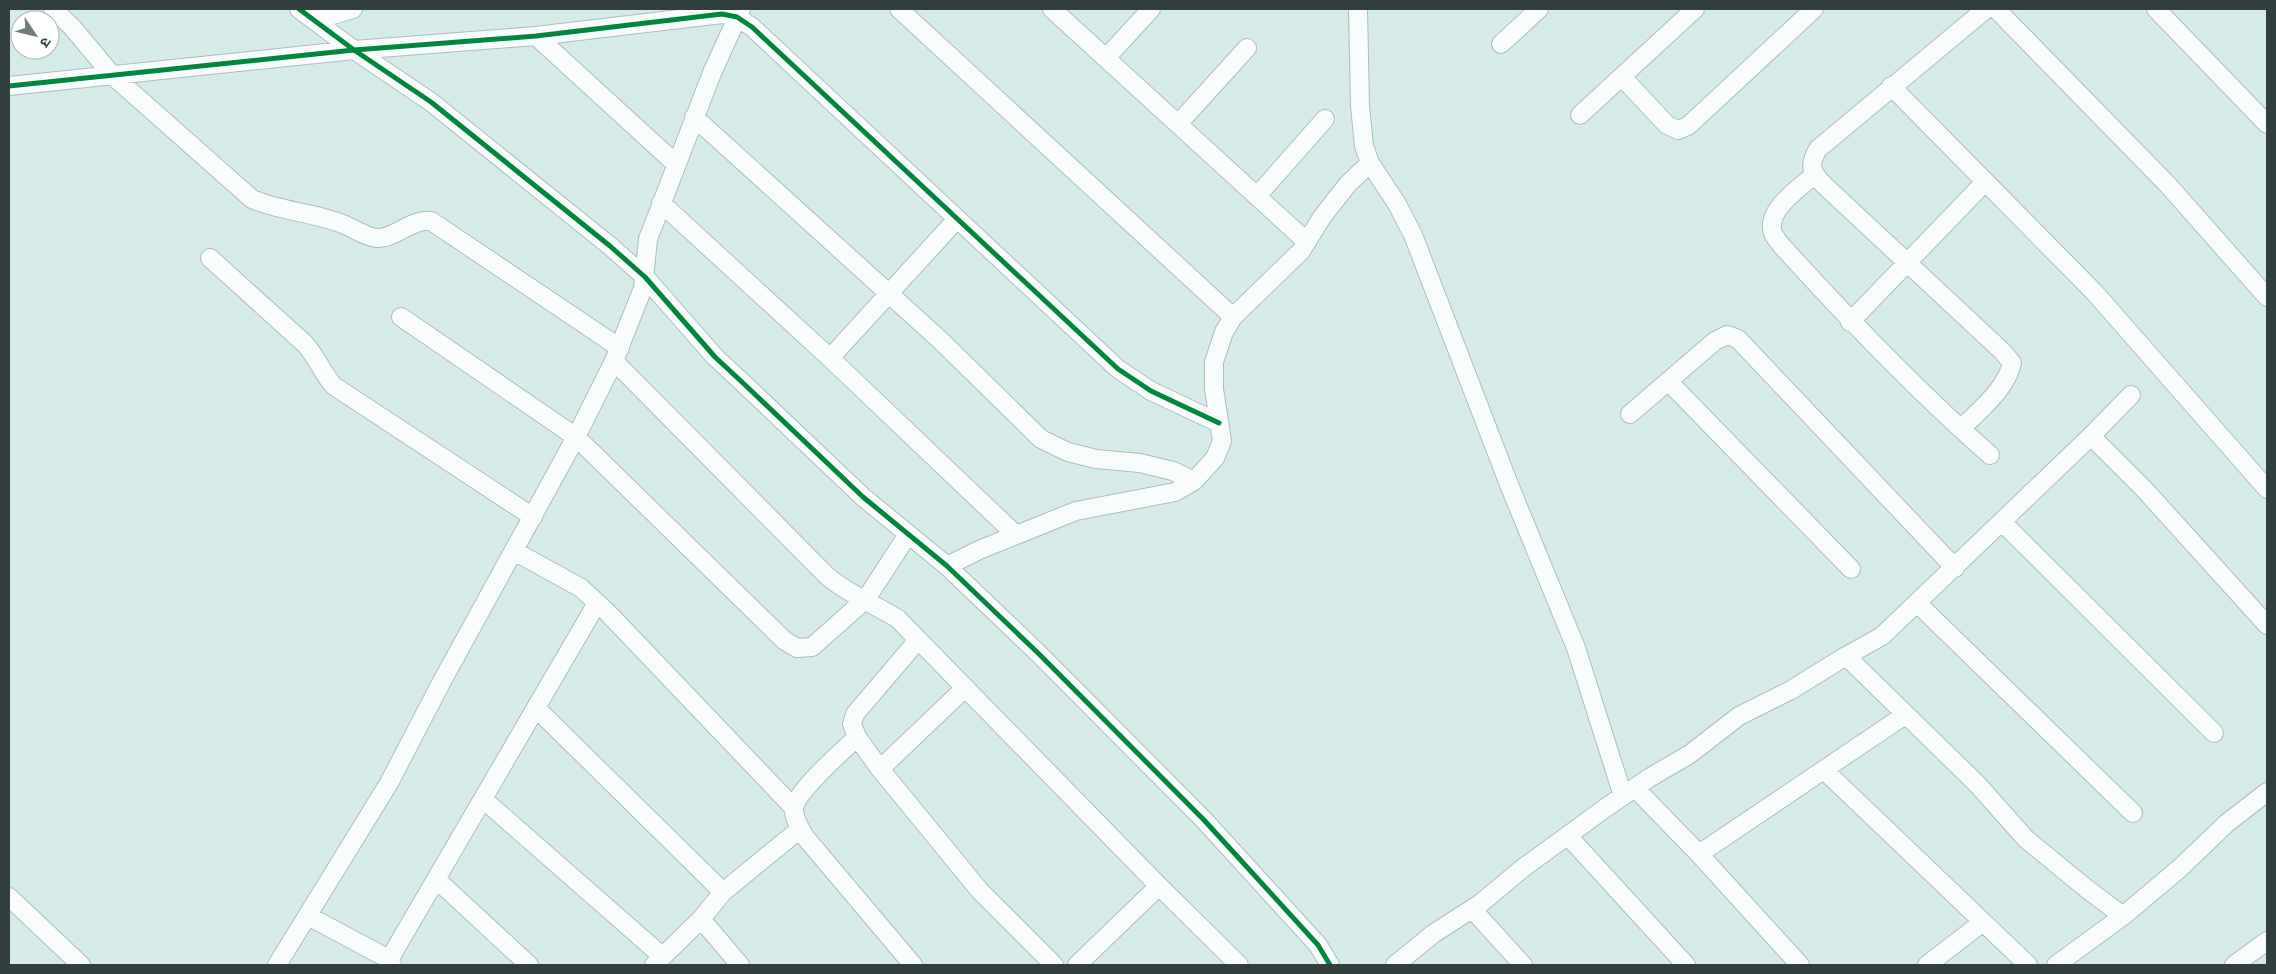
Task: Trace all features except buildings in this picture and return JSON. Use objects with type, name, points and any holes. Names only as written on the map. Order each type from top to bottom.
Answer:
[{"type":"street","points":[[53,9],[72,27],[112,74],[252,199],[270,207],[290,209],[324,217],[366,235],[378,238],[388,236],[421,220],[431,221],[617,354],[827,576],[842,589],[866,599],[898,619],[1159,886],[1239,965]]},
{"type":"street","points":[[299,9],[354,50],[431,102],[610,246],[644,277],[715,357],[856,491],[907,536],[947,566],[1012,628],[1204,820],[1307,933],[1330,965]]},
{"type":"street","points":[[315,20],[353,9]]},
{"type":"street","points":[[899,9],[1233,317]]},
{"type":"street","points":[[1052,9],[1307,242]]},
{"type":"street","points":[[1106,58],[1150,9]]},
{"type":"street","points":[[1358,9],[1360,106],[1364,146],[1370,164],[1397,204],[1413,235],[1510,487],[1576,648],[1629,792],[1699,854],[1800,965]]},
{"type":"street","points":[[1501,44],[1539,9]]},
{"type":"street","points":[[1580,115],[1623,78],[1695,9]]},
{"type":"street","points":[[1623,78],[1667,125],[1678,130],[1688,126],[1814,9]]},
{"type":"street","points":[[1961,430],[2004,383],[2010,374],[2012,363],[2003,352],[1814,175],[1811,161],[1818,149],[1891,86],[1986,9]]},
{"type":"street","points":[[1996,9],[2168,184],[2267,297]]},
{"type":"street","points":[[2156,9],[2267,124]]},
{"type":"street","points":[[14,83],[354,50],[536,36],[739,13]]},
{"type":"street","points":[[739,13],[1118,369],[1151,391],[1219,423]]},
{"type":"street","points":[[276,965],[389,783],[441,683],[576,437],[617,354],[644,288],[648,239],[694,117],[739,13]]},
{"type":"street","points":[[536,36],[676,164]]},
{"type":"street","points":[[1178,124],[1247,48]]},
{"type":"street","points":[[1891,86],[2095,293],[2267,488]]},
{"type":"street","points":[[694,117],[939,339],[1041,439],[1068,452],[1096,459],[1140,463],[1173,471],[1194,481]]},
{"type":"street","points":[[1257,196],[1325,119]]},
{"type":"street","points":[[947,566],[979,550],[1076,512],[1175,492],[1194,481],[1215,458],[1222,441],[1214,389],[1214,362],[1224,332],[1233,317],[1302,251],[1322,217],[1348,184],[1370,164]]},
{"type":"street","points":[[1814,175],[1777,210],[1772,220],[1773,233],[1782,246],[1850,322],[1961,430],[1990,455]]},
{"type":"street","points":[[1850,322],[1984,182]]},
{"type":"street","points":[[661,203],[830,358],[1016,535]]},
{"type":"street","points":[[830,358],[957,219]]},
{"type":"street","points":[[210,258],[313,352],[324,376],[334,386],[533,517]]},
{"type":"street","points":[[400,317],[576,437],[784,641],[797,648],[812,647],[866,599],[907,536]]},
{"type":"street","points":[[1630,414],[1715,341],[1727,335],[1738,339],[1955,568]]},
{"type":"street","points":[[1668,381],[1851,570]]},
{"type":"street","points":[[1395,965],[1433,934],[1472,909],[1568,836],[1629,792],[1690,754],[1739,716],[1790,690],[1882,636],[1955,568],[2131,395]]},
{"type":"street","points":[[2091,436],[2144,489],[2267,625]]},
{"type":"street","points":[[2002,522],[2214,733]]},
{"type":"street","points":[[514,551],[581,588],[597,603],[794,808],[800,830],[913,965]]},
{"type":"street","points":[[308,916],[382,956],[389,964],[436,879],[597,603]]},
{"type":"street","points":[[1917,603],[2133,813]]},
{"type":"street","points":[[918,640],[855,714],[852,724],[857,737],[880,769],[980,891],[1054,965]]},
{"type":"street","points":[[1846,656],[1977,784],[2026,838],[2087,890],[2123,916]]},
{"type":"street","points":[[880,769],[965,688]]},
{"type":"street","points":[[536,708],[723,892]]},
{"type":"street","points":[[1699,854],[1905,715]]},
{"type":"street","points":[[794,808],[800,794],[857,737]]},
{"type":"street","points":[[1824,770],[2028,965]]},
{"type":"street","points":[[2056,965],[2123,916],[2180,868],[2227,823],[2267,792]]},
{"type":"street","points":[[483,799],[658,961],[701,919],[723,892],[800,830]]},
{"type":"street","points":[[1568,836],[1686,965]]},
{"type":"street","points":[[436,879],[528,965]]},
{"type":"street","points":[[1077,965],[1159,886]]},
{"type":"street","points":[[9,897],[81,965]]},
{"type":"street","points":[[1472,909],[1523,965]]},
{"type":"street","points":[[701,919],[740,965]]},
{"type":"street","points":[[1927,965],[1983,922]]},
{"type":"street","points":[[2234,965],[2267,941]]},
{"type":"cycle path","points":[[299,9],[354,50],[431,102],[610,246],[645,277],[715,357],[863,497],[947,566],[1038,653],[1204,820],[1318,945],[1330,965]]},
{"type":"cycle path","points":[[9,86],[354,50],[536,36],[722,14],[737,17],[752,27],[1118,369],[1151,391],[1219,423]]}]
